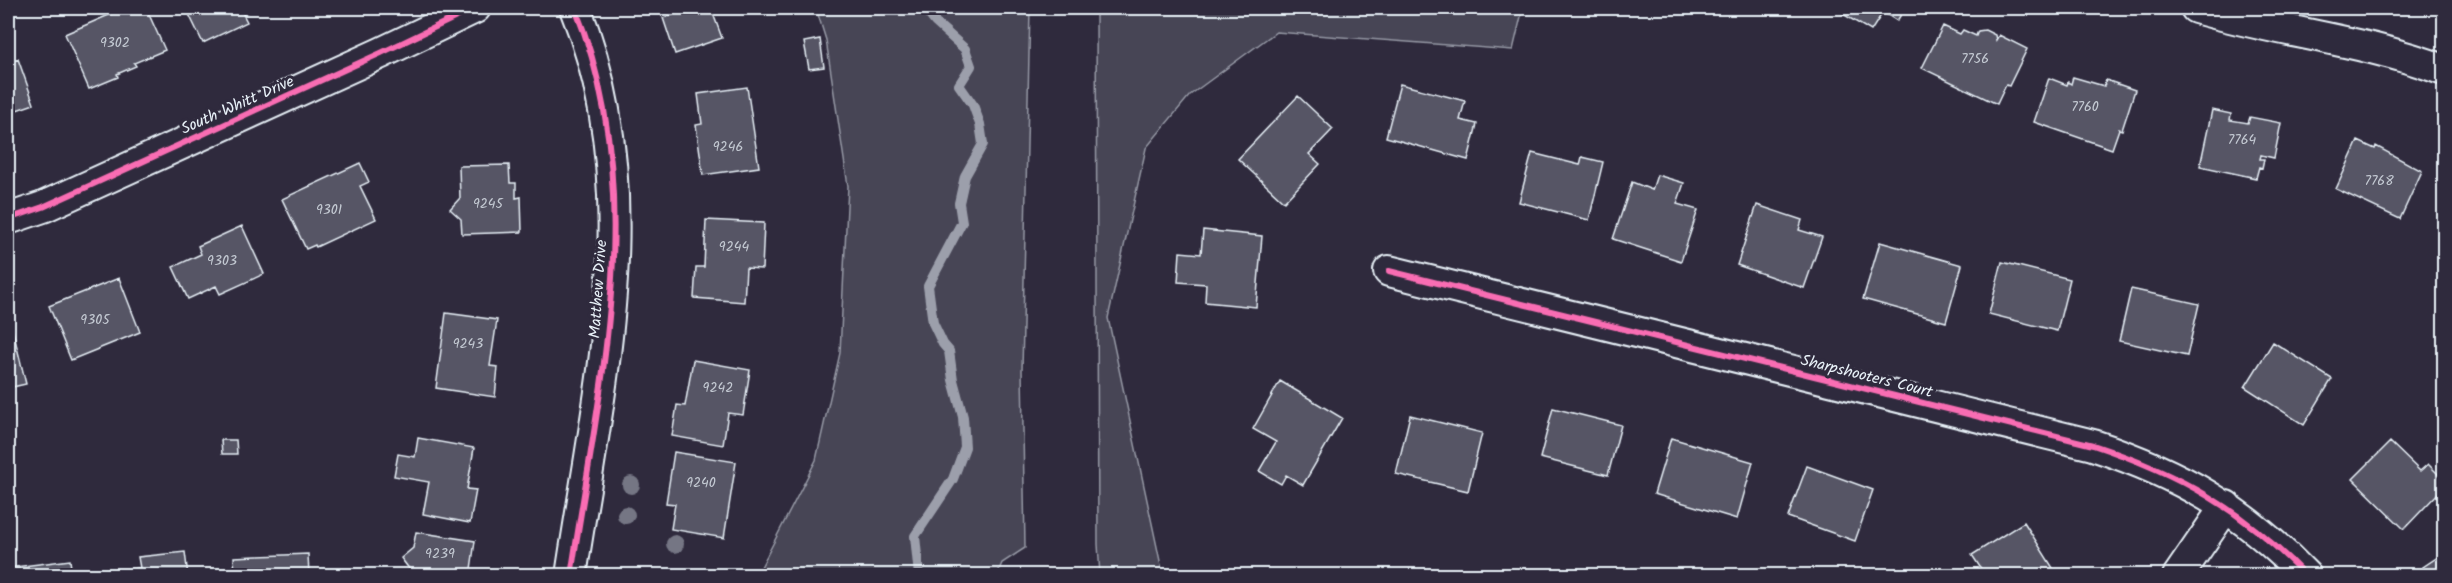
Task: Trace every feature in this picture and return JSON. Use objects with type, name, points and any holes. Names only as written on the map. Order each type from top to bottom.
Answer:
[{"type":"street","name":"South Whitt Drive","points":[[8,219],[44,207],[475,8]]},
{"type":"street","name":"Matthew Drive","points":[[571,576],[611,313],[615,250],[613,171],[603,97],[576,8]]},
{"type":"street","points":[[2196,8],[2236,19],[2403,54],[2445,70]]},
{"type":"street","name":"Sharpshooters Court","points":[[1389,271],[2093,445],[2140,460],[2196,487],[2226,506],[2277,545],[2306,576]]},
{"type":"street","points":[[2178,576],[2226,506]]},
{"type":"shaded area","points":[[816,8],[1030,8],[1022,370],[1025,548],[1002,563],[997,575],[757,575],[816,460],[840,353],[848,186],[826,40]]},
{"type":"shaded area","points":[[1096,8],[1523,8],[1513,50],[1276,32],[1190,95],[1146,148],[1108,318],[1163,575],[1100,575]]},
{"type":"building","points":[[125,8],[146,8],[165,50],[134,63],[136,66],[117,74],[118,77],[89,89],[65,34]]},
{"type":"building","points":[[186,8],[256,8],[243,14],[247,22],[203,43]]},
{"type":"building","points":[[672,8],[711,8],[722,38],[675,54],[663,18],[674,14]]},
{"type":"building","points":[[1833,8],[1905,8],[1897,21],[1883,12],[1871,31]]},
{"type":"building","points":[[1943,26],[1960,34],[1963,30],[1976,36],[1978,31],[1985,30],[1995,35],[1996,40],[1999,35],[2027,49],[2009,86],[2006,85],[1997,104],[1922,68]]},
{"type":"building","points":[[820,39],[824,67],[809,69],[804,42]]},
{"type":"building","points":[[18,59],[34,104],[8,113],[8,63]]},
{"type":"building","points":[[2073,77],[2104,86],[2106,80],[2135,90],[2122,130],[2119,129],[2112,149],[2034,122],[2049,78],[2067,85],[2068,82],[2071,84]]},
{"type":"building","points":[[1400,84],[1465,101],[1460,120],[1477,124],[1468,160],[1386,137]]},
{"type":"building","points":[[747,87],[759,167],[703,175],[696,125],[702,124],[698,94]]},
{"type":"building","points":[[1298,96],[1333,129],[1309,154],[1320,164],[1284,202],[1238,159]]},
{"type":"building","points":[[2212,110],[2231,114],[2230,120],[2248,123],[2250,117],[2281,123],[2274,158],[2261,155],[2260,159],[2264,159],[2256,178],[2200,166]]},
{"type":"building","points":[[2358,141],[2375,149],[2376,146],[2422,171],[2400,219],[2336,189]]},
{"type":"building","points":[[1532,153],[1580,165],[1582,157],[1603,162],[1589,220],[1519,202]]},
{"type":"building","points":[[360,163],[369,182],[360,186],[376,219],[316,247],[315,245],[306,249],[282,199]]},
{"type":"building","points":[[509,165],[510,183],[516,183],[516,198],[521,197],[522,232],[462,234],[461,219],[450,209],[460,198],[459,166]]},
{"type":"building","points":[[1657,175],[1684,183],[1677,204],[1698,210],[1681,261],[1613,239],[1632,182],[1652,190]]},
{"type":"building","points":[[1757,205],[1802,220],[1799,230],[1822,237],[1804,288],[1737,265]]},
{"type":"building","points":[[706,220],[764,223],[762,269],[746,268],[744,302],[694,298],[696,267],[704,267]]},
{"type":"building","points":[[242,226],[264,274],[220,294],[216,286],[188,299],[173,267],[201,254],[198,246]]},
{"type":"building","points":[[1203,230],[1262,236],[1256,307],[1205,302],[1206,284],[1178,282],[1180,252],[1201,254]]},
{"type":"building","points":[[1880,242],[1962,265],[1946,322],[1863,299]]},
{"type":"building","points":[[2002,262],[2070,279],[2057,331],[1989,314]]},
{"type":"building","points":[[119,278],[140,332],[71,360],[49,306]]},
{"type":"building","points":[[2131,289],[2199,304],[2187,356],[2119,341]]},
{"type":"building","points":[[446,313],[497,320],[490,366],[498,367],[495,397],[436,388]]},
{"type":"building","points":[[13,331],[26,384],[8,388],[8,332]]},
{"type":"building","points":[[2273,342],[2332,379],[2304,425],[2245,387]]},
{"type":"building","points":[[693,360],[750,370],[743,415],[728,413],[723,445],[672,436],[677,405],[685,406]]},
{"type":"building","points":[[1280,381],[1342,418],[1303,485],[1286,475],[1281,484],[1259,471],[1276,442],[1253,429]]},
{"type":"building","points":[[1553,408],[1621,425],[1608,475],[1540,458]]},
{"type":"building","points":[[1410,415],[1482,433],[1468,491],[1396,474]]},
{"type":"building","points":[[418,438],[474,448],[467,489],[476,490],[470,523],[423,514],[429,482],[394,476],[398,454],[415,457]]},
{"type":"building","points":[[1671,438],[1753,462],[1737,519],[1654,494]]},
{"type":"building","points":[[221,440],[236,440],[237,454],[222,454]]},
{"type":"building","points":[[2390,442],[2420,471],[2428,464],[2444,480],[2444,487],[2404,529],[2353,479]]},
{"type":"building","points":[[674,452],[736,462],[724,538],[671,529],[675,504],[666,503]]},
{"type":"building","points":[[1807,466],[1873,490],[1855,541],[1788,517]]},
{"type":"building","points":[[2024,522],[2058,576],[1980,576],[1984,573],[1972,555]]},
{"type":"building","points":[[416,532],[475,541],[470,576],[409,576],[410,570],[401,558],[413,548]]},
{"type":"building","points":[[185,552],[188,576],[111,576],[110,572],[140,568],[138,557]]},
{"type":"building","points":[[2444,553],[2444,576],[2428,576],[2423,567]]},
{"type":"building","points":[[308,554],[309,576],[235,576],[234,557]]},
{"type":"building","points":[[70,560],[72,576],[8,576],[8,568]]},
{"type":"waterway","points":[[919,576],[915,536],[953,479],[965,447],[963,417],[953,380],[949,351],[933,323],[928,286],[962,222],[959,203],[965,176],[983,144],[980,124],[973,105],[959,85],[971,66],[965,49],[935,22],[924,8]]},
{"type":"cycle path","points":[[8,219],[43,207],[475,8]]},
{"type":"cycle path","points":[[571,576],[604,362],[611,290],[614,218],[610,147],[597,77],[575,8]]},
{"type":"cycle path","points":[[1389,271],[2093,445],[2154,468],[2208,496],[2258,531],[2306,576]]}]
